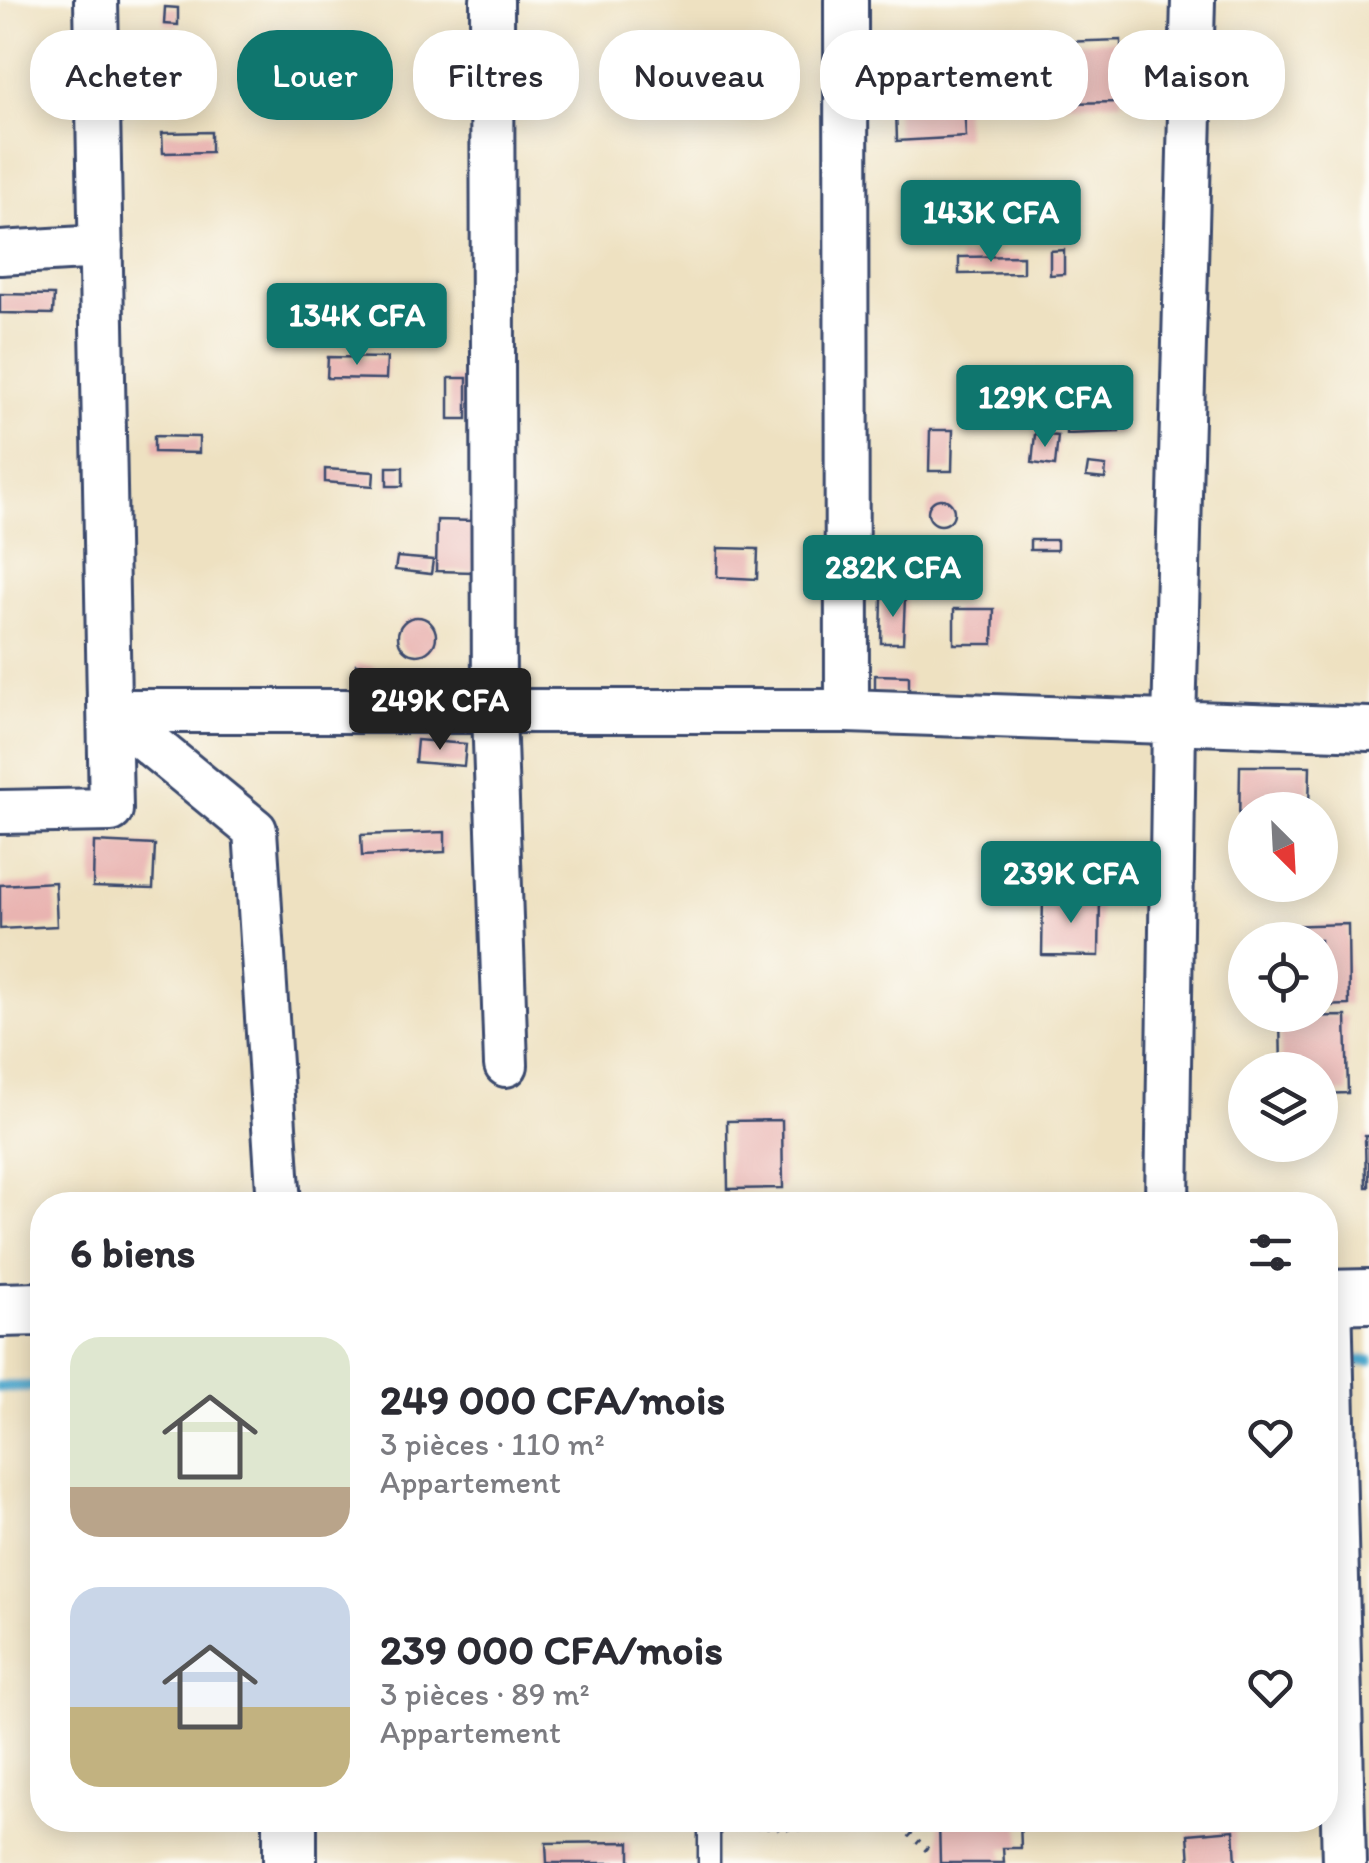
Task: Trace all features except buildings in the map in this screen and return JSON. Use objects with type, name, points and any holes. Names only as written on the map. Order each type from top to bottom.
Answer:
[{"type":"street","points":[[0,812],[111,810],[96,0]]},
{"type":"street","points":[[492,0],[494,712],[506,1064]]},
{"type":"street","points":[[846,0],[848,711]]},
{"type":"street","points":[[1166,1192],[1193,0]]},
{"type":"street","points":[[0,253],[101,247]]},
{"type":"street","points":[[110,711],[848,711],[1369,729]]},
{"type":"street","points":[[110,711],[255,830],[278,1192]]},
{"type":"street","points":[[1341,1297],[1355,1742],[1344,1863]]},
{"type":"street","points":[[0,1310],[30,1309]]},
{"type":"street","points":[[290,1832],[290,1863]]},
{"type":"lane","points":[[709,1832],[709,1863]]},
{"type":"path","points":[[907,1832],[933,1855]]},
{"type":"waterway","points":[[1352,1361],[1369,1361]]},
{"type":"waterway","points":[[0,1387],[30,1386]]}]
